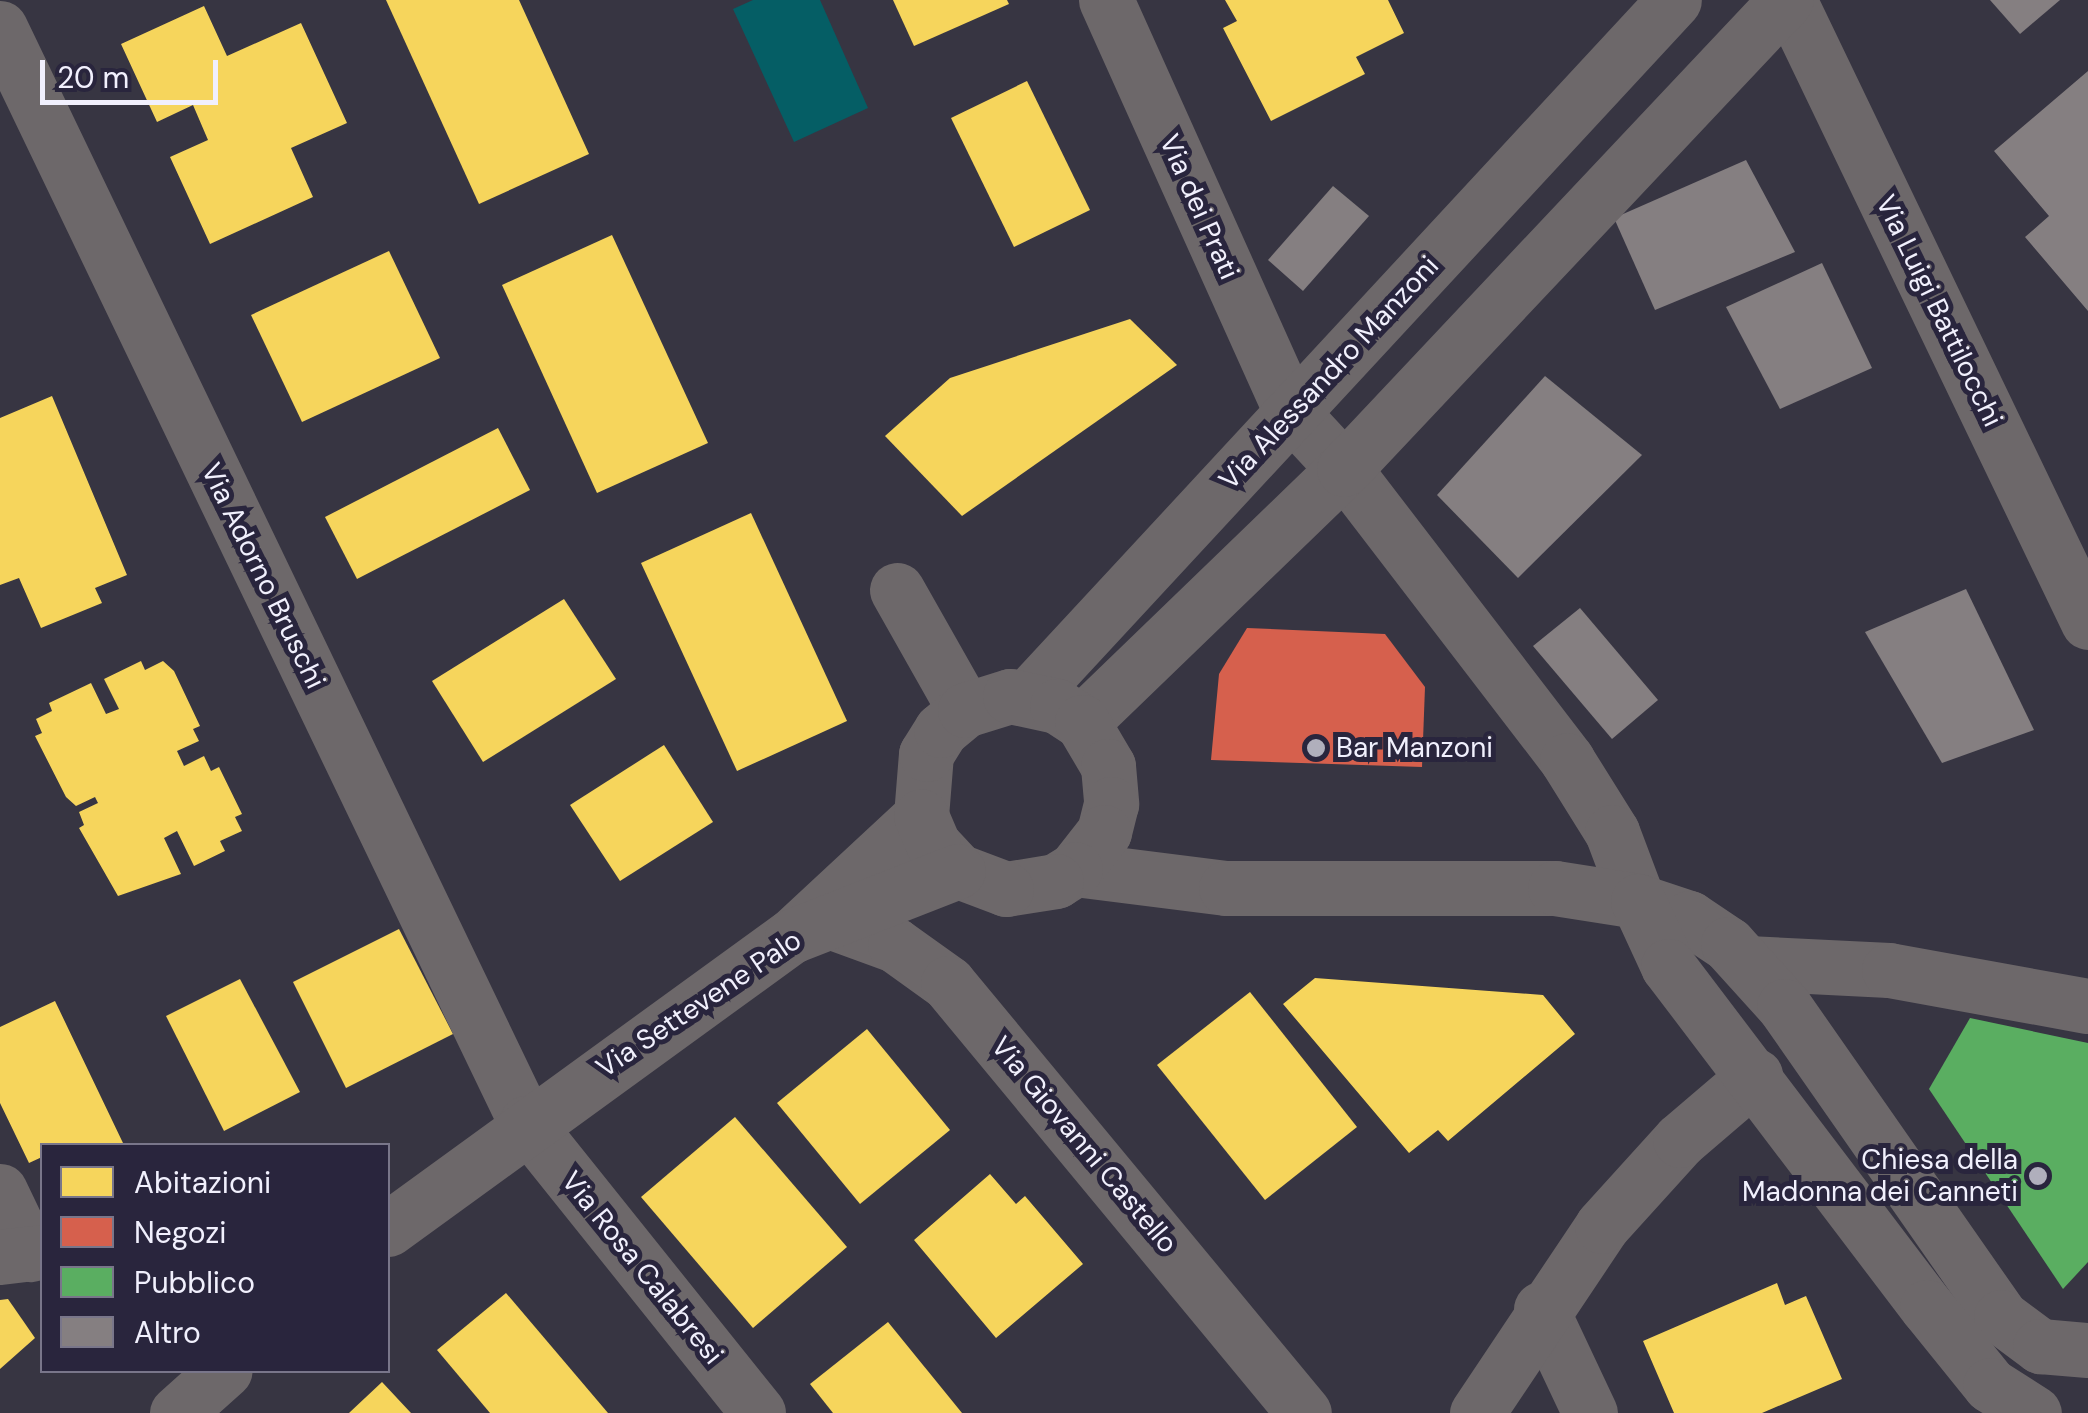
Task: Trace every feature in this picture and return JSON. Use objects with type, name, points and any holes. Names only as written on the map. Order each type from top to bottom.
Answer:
[{"type":"street","name":"Via dei Prati","points":[[1106,0],[1292,413],[1344,469],[1584,785],[1612,832],[1638,901]]},
{"type":"street","name":"Via Alessandro Manzoni","points":[[1028,697],[1674,0]]},
{"type":"street","points":[[1082,722],[1344,469],[1788,0]]},
{"type":"street","name":"Via Luigi Battilocchi","points":[[1788,0],[2088,622]]},
{"type":"street","name":"Via Adorno Bruschi","points":[[0,28],[526,1124]]},
{"type":"street","points":[[898,590],[966,710]]},
{"type":"street","points":[[1028,697],[1082,722],[1108,766],[1111,804],[1090,850],[1024,889],[988,885],[958,871],[933,844],[921,816],[926,754],[941,730],[966,710],[990,700],[1028,697]]},
{"type":"street","points":[[810,928],[921,816]]},
{"type":"street","points":[[1090,850],[1203,887],[1499,884],[1638,901],[1689,918],[1747,962],[1802,1028],[2001,1317],[2040,1346],[2088,1350]]},
{"type":"street","name":"Via Settevene Palo","points":[[390,1226],[409,1198],[526,1124],[810,928],[958,871]]},
{"type":"street","points":[[1638,901],[1668,966],[1990,1386],[2034,1413]]},
{"type":"street","name":"Via Giovanni Castello","points":[[810,928],[895,945],[948,983],[1304,1413]]},
{"type":"street","points":[[1747,962],[1889,970],[2088,1006]]},
{"type":"street","points":[[1477,1413],[1541,1309],[1636,1186],[1755,1076]]},
{"type":"street","name":"Via Rosa Calabresi","points":[[526,1124],[758,1413]]},
{"type":"street","points":[[0,1191],[24,1254]]},
{"type":"street","points":[[1541,1309],[1590,1413]]},
{"type":"street","points":[[177,1413],[222,1373]]},
{"type":"water","points":[[753,0],[820,0],[868,108],[794,142],[733,9]]},
{"type":"building: Abitazioni","points":[[386,0],[519,0],[589,154],[479,204]]},
{"type":"building: Abitazioni","points":[[893,0],[1007,0],[1009,4],[914,46]]},
{"type":"building: Abitazioni","points":[[1225,0],[1388,0],[1404,33],[1356,57],[1365,74],[1271,121],[1223,28],[1237,21]]},
{"type":"building: Abitazioni","points":[[204,6],[227,56],[301,23],[347,123],[291,148],[313,197],[210,244],[170,157],[208,140],[193,105],[157,122],[121,44]]},
{"type":"building: Abitazioni","points":[[1027,81],[1090,210],[1014,247],[951,118]]},
{"type":"building: Abitazioni","points":[[612,235],[708,443],[597,493],[502,285]]},
{"type":"building: Abitazioni","points":[[389,251],[440,358],[302,422],[251,315]]},
{"type":"building: Abitazioni","points":[[1130,319],[1177,365],[962,516],[885,436],[950,378]]},
{"type":"building: Abitazioni","points":[[52,396],[127,575],[95,588],[102,603],[41,628],[19,578],[0,585],[0,418]]},
{"type":"building: Abitazioni","points":[[498,428],[530,490],[357,579],[325,517]]},
{"type":"building: Abitazioni","points":[[751,513],[847,721],[737,771],[641,563]]},
{"type":"building: Abitazioni","points":[[564,599],[616,679],[483,762],[432,681]]},
{"type":"building: Abitazioni","points":[[141,661],[145,670],[163,661],[174,671],[200,726],[193,729],[199,741],[177,751],[184,766],[204,756],[211,771],[219,767],[242,814],[235,817],[242,831],[220,841],[225,851],[194,866],[177,831],[164,838],[181,874],[118,896],[79,828],[84,825],[79,812],[98,803],[95,797],[76,806],[66,797],[35,736],[42,733],[36,719],[52,711],[49,703],[91,683],[106,714],[119,709],[104,679]]},
{"type":"building: Abitazioni","points":[[664,745],[713,822],[620,881],[570,805]]},
{"type":"building: Abitazioni","points":[[399,929],[453,1034],[346,1088],[293,982]]},
{"type":"building: Abitazioni","points":[[1315,978],[1543,995],[1575,1034],[1448,1141],[1438,1130],[1409,1153],[1283,1004]]},
{"type":"building: Abitazioni","points":[[240,979],[300,1092],[224,1131],[166,1016]]},
{"type":"building: Abitazioni","points":[[1250,992],[1357,1127],[1265,1200],[1157,1065]]},
{"type":"building: Abitazioni","points":[[55,1001],[123,1143],[40,1143],[40,1158],[29,1163],[0,1103],[0,1027]]},
{"type":"building: Abitazioni","points":[[867,1029],[950,1130],[860,1204],[777,1103]]},
{"type":"building: Abitazioni","points":[[735,1117],[847,1247],[753,1328],[641,1197]]},
{"type":"building: Abitazioni","points":[[990,1174],[1016,1204],[1025,1196],[1083,1264],[996,1338],[914,1240]]},
{"type":"building: Abitazioni","points":[[1777,1283],[1785,1305],[1806,1296],[1842,1379],[1762,1413],[1674,1413],[1643,1341]]},
{"type":"building: Abitazioni","points":[[506,1293],[608,1413],[490,1413],[437,1350]]},
{"type":"building: Abitazioni","points":[[8,1299],[35,1338],[0,1369],[0,1300]]},
{"type":"building: Abitazioni","points":[[888,1322],[962,1413],[833,1413],[810,1384]]},
{"type":"building: Abitazioni","points":[[382,1382],[411,1413],[349,1413]]},
{"type":"building: Negozi","points":[[1247,628],[1385,634],[1425,687],[1422,767],[1211,760],[1219,674]]},
{"type":"building: Pubblico","name":"Chiesa della Madonna dei Canneti","points":[[1970,1018],[2088,1043],[2088,1262],[2063,1289],[1929,1089]]},
{"type":"building: Altro","points":[[1990,0],[2060,0],[2020,34]]},
{"type":"building: Altro","points":[[2088,71],[2088,311],[2025,237],[2049,216],[1994,151]]},
{"type":"building: Altro","points":[[1746,160],[1795,252],[1655,310],[1614,218]]},
{"type":"building: Altro","points":[[1333,186],[1369,216],[1303,291],[1268,260]]},
{"type":"building: Altro","points":[[1822,263],[1872,368],[1780,409],[1726,307]]},
{"type":"building: Altro","points":[[1545,376],[1642,455],[1518,578],[1437,495]]},
{"type":"building: Altro","points":[[1966,589],[2034,730],[1942,763],[1865,632]]},
{"type":"building: Altro","points":[[1580,608],[1658,700],[1612,739],[1533,646]]},
{"type":"place","name":"Bar Manzoni","points":[[1316,748]]},
{"type":"place","name":"Chiesa della Madonna dei Canneti","points":[[2038,1176]]}]
